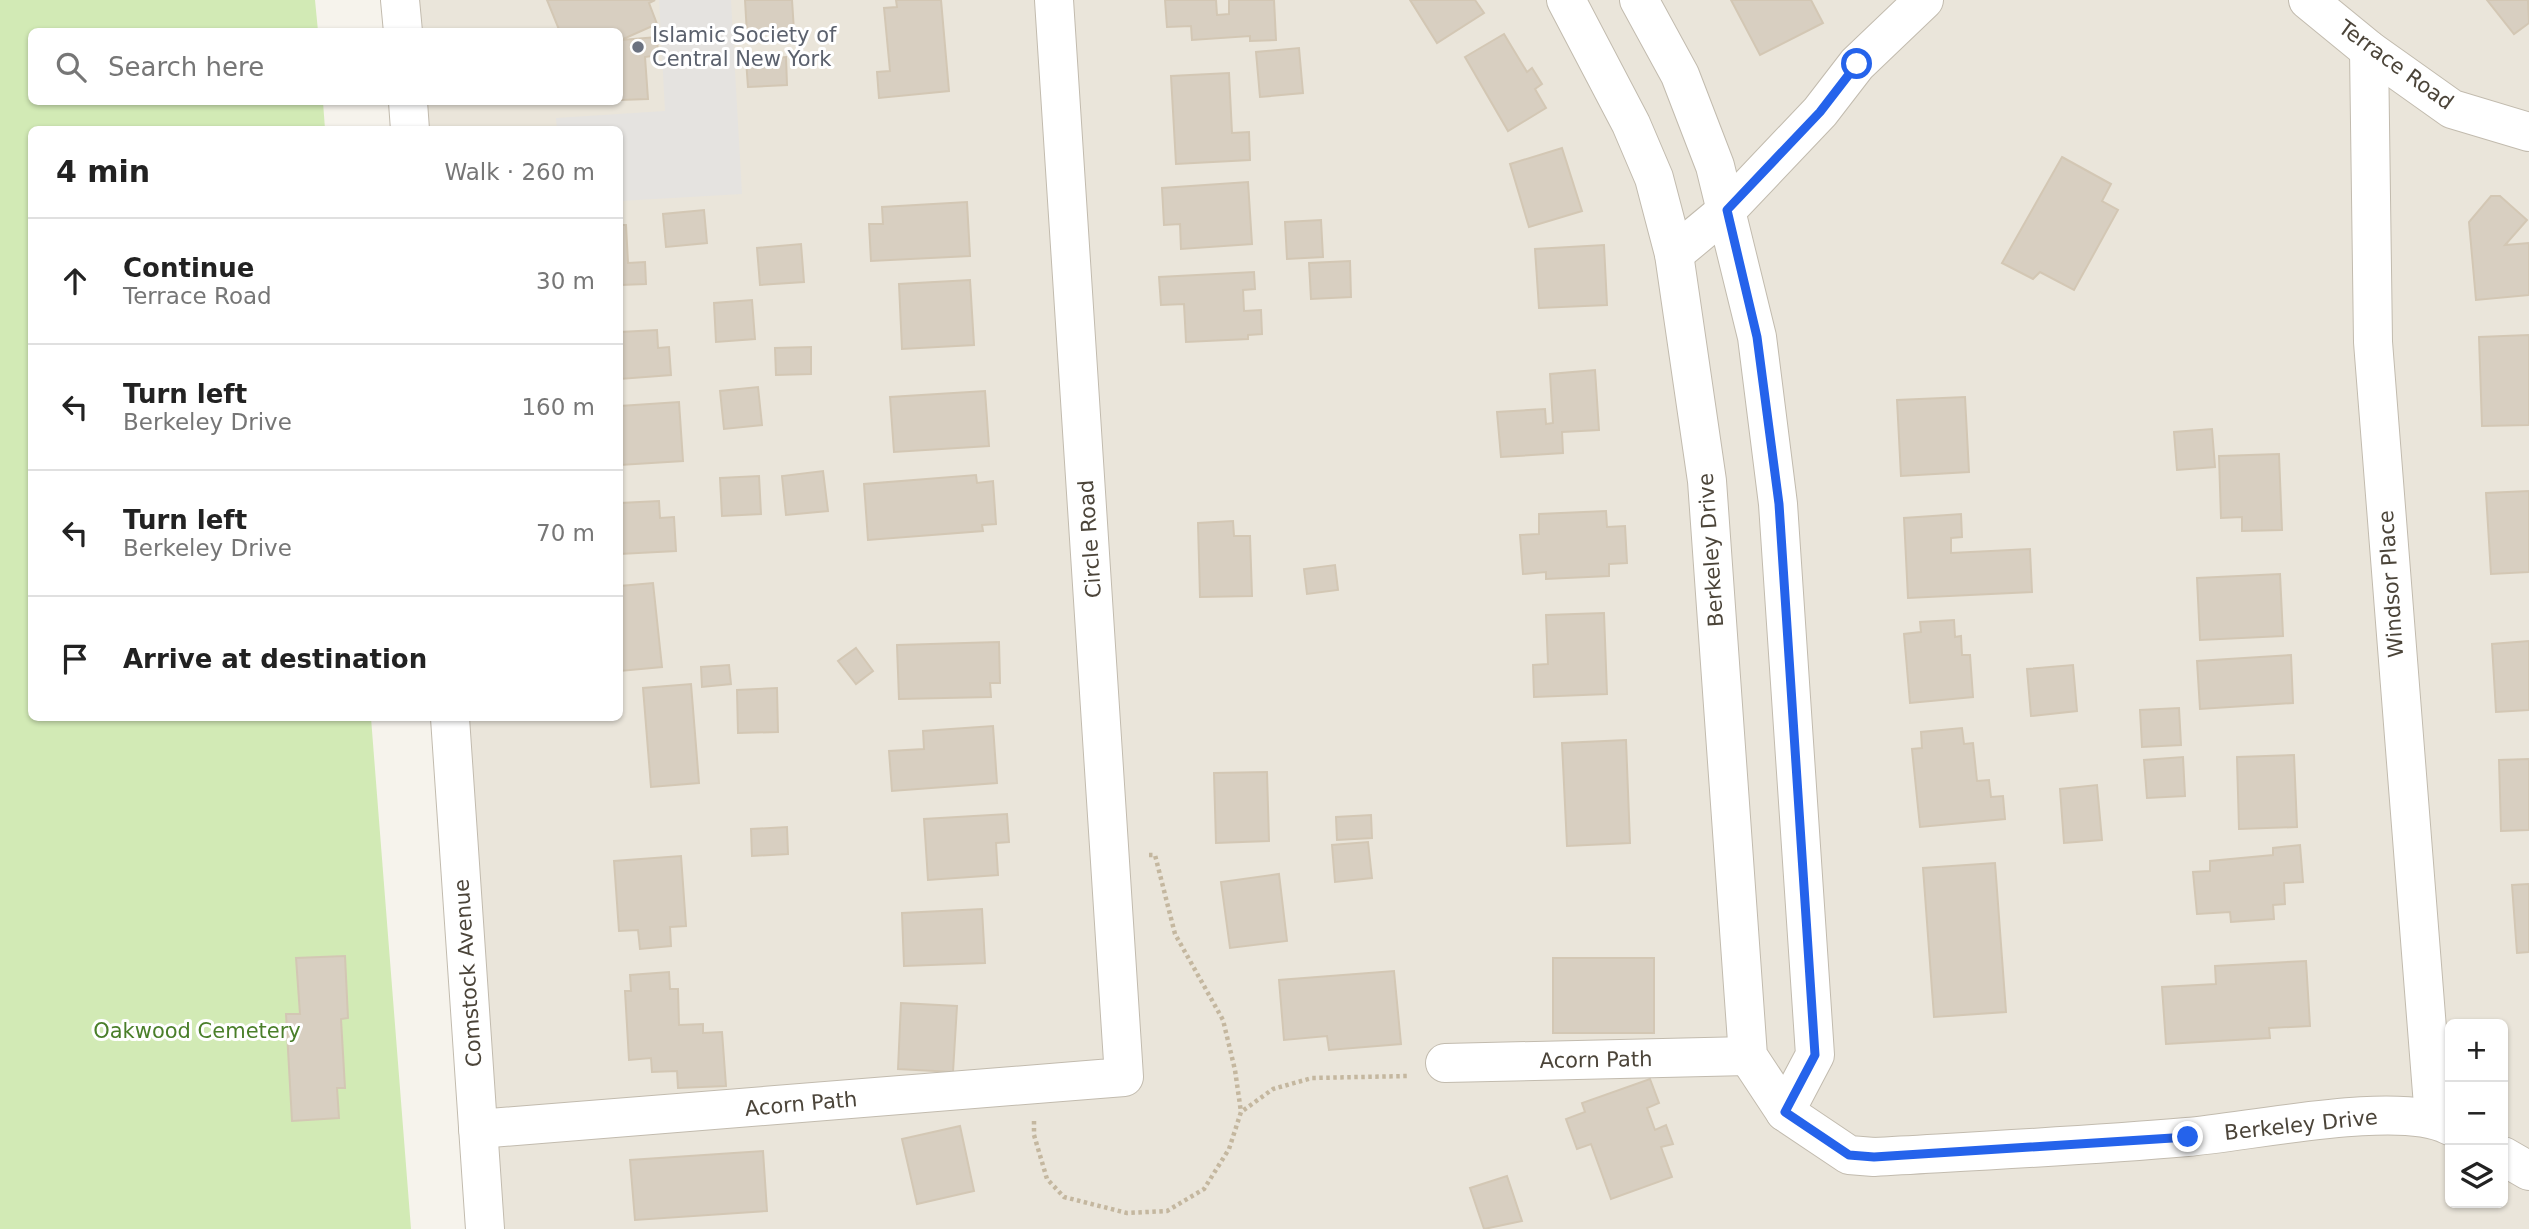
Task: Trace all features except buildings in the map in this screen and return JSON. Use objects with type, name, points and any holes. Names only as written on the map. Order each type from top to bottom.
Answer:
[{"type":"street","points":[[400,0],[402,28]]},
{"type":"street","name":"Circle Road","points":[[1055,0],[1124,1077]]},
{"type":"street","name":"Berkeley Drive","points":[[1566,0],[1631,124],[1650,168],[1674,254],[1707,481],[1748,1056],[1785,1112],[1849,1155],[1874,1157],[2188,1137],[2381,1115],[2442,1122]]},
{"type":"street","points":[[1639,0],[1680,75],[1715,166],[1757,337],[1779,504],[1815,1055],[1785,1112]]},
{"type":"street","points":[[1674,254],[1727,210],[1820,112],[1857,64],[1924,0]]},
{"type":"street","name":"Terrace Road","points":[[2308,0],[2369,50],[2452,109],[2529,132]]},
{"type":"street","name":"Windsor Place","points":[[2369,50],[2373,342],[2442,1122]]},
{"type":"street","points":[[408,105],[410,126]]},
{"type":"street","name":"Comstock Avenue","points":[[450,721],[485,1229]]},
{"type":"street","name":"Acorn Path","points":[[1444,1063],[1748,1056]]},
{"type":"street","name":"Acorn Path","points":[[478,1129],[1124,1077]]},
{"type":"street","points":[[2508,1159],[2529,1171]]},
{"type":"path","points":[[1035,1085],[1034,1135],[1047,1179],[1064,1197],[1126,1213],[1167,1211],[1204,1189],[1229,1149],[1241,1112],[1236,1070],[1223,1020],[1175,934],[1155,855]]},
{"type":"path","points":[[1241,1112],[1273,1090],[1312,1078],[1407,1077],[1444,1063]]},
{"type":"shaded area","points":[[400,0],[2529,0],[2529,1229],[483,1229],[449,721],[623,721],[623,126],[410,126],[408,105],[623,105],[623,28],[402,28]]},
{"type":"shaded area","points":[[659,0],[731,0],[742,194],[623,201],[623,126],[557,126],[556,118],[665,111]]},
{"type":"green space","name":"Oakwood Cemetery","points":[[0,0],[315,0],[318,28],[28,28],[28,105],[323,105],[325,126],[28,126],[28,721],[371,721],[411,1229],[0,1229]]},
{"type":"place","name":"Islamic Society of Central New York","points":[[638,47]]},
{"type":"route","points":[[1857,64],[1820,112],[1727,210],[1757,337],[1779,504],[1815,1055],[1785,1112],[1849,1155],[1874,1157],[2188,1137]]}]
